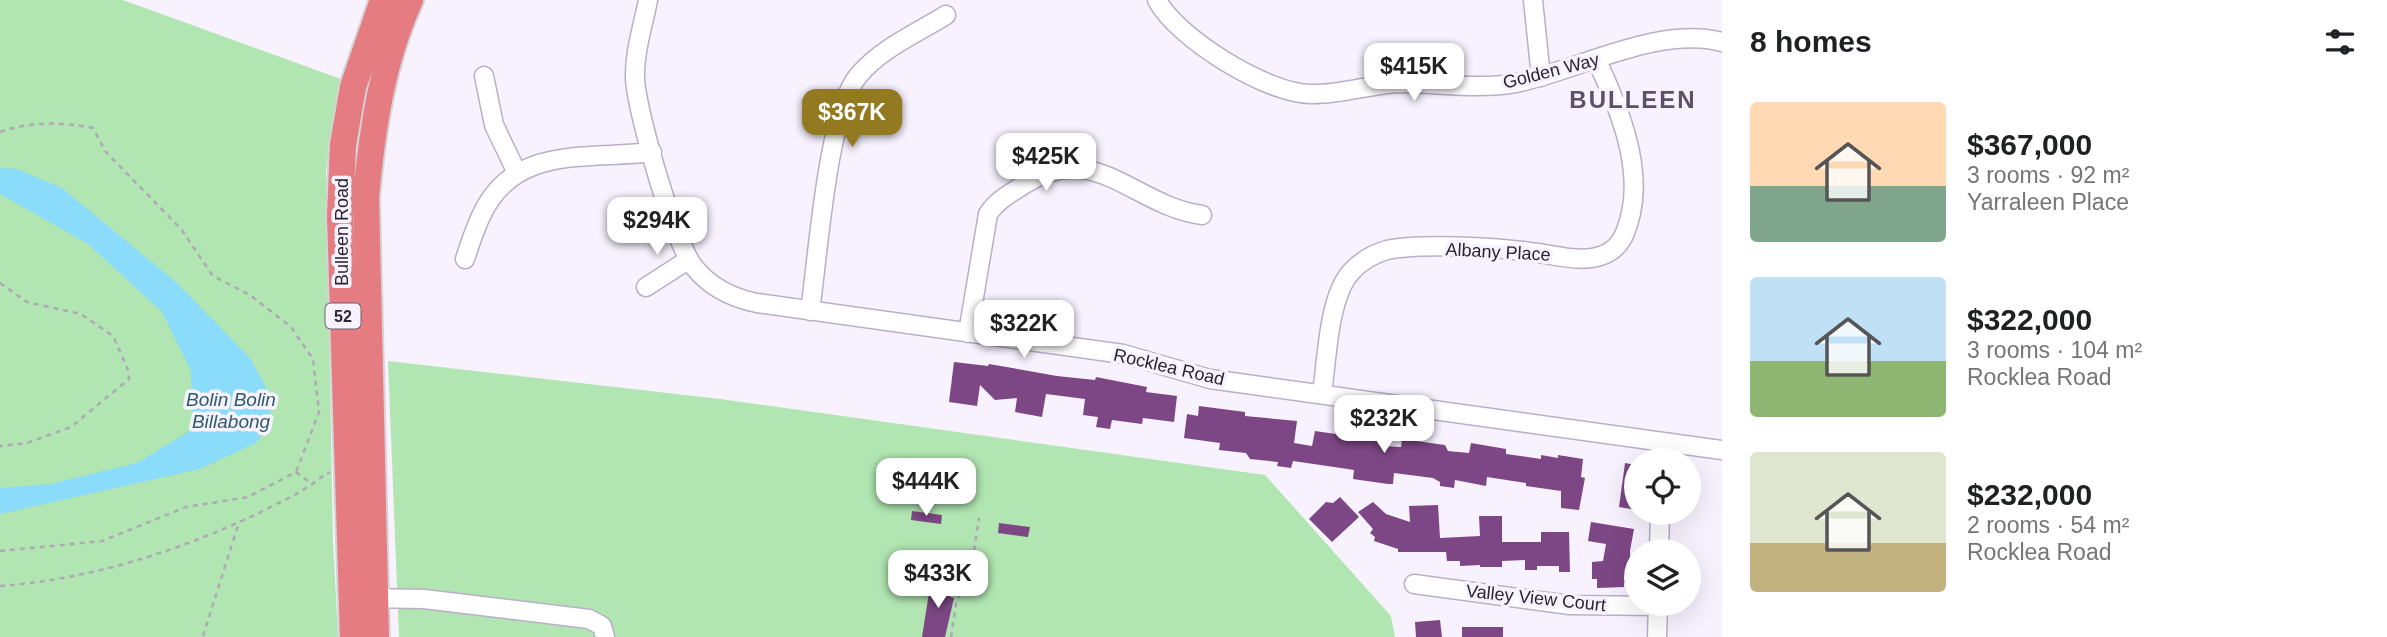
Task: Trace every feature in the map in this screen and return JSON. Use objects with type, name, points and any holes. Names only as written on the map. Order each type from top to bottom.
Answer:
[{"type":"highway","name":"Bulleen Road","points":[[376,637],[363,598],[348,473],[340,216],[343,145],[354,88],[383,0]]},
{"type":"highway","name":"Bulleen Road","points":[[353,637],[363,598],[366,197],[372,136],[384,77],[410,0]]},
{"type":"street","name":"Rocklea Road","points":[[648,0],[638,47],[635,78],[652,152],[676,232],[688,260],[706,280],[732,296],[810,311],[1136,356],[1210,379],[1664,448]]},
{"type":"street","name":"Golden Way","points":[[1157,0],[1177,27],[1195,42],[1264,82],[1299,93],[1320,94],[1396,83],[1506,85],[1676,38],[1722,42]]},
{"type":"street","points":[[1533,0],[1541,76]]},
{"type":"street","points":[[810,311],[835,133],[844,98],[856,78],[876,59],[946,15]]},
{"type":"street","name":"Albany Place","points":[[1322,394],[1339,292],[1349,274],[1376,254],[1406,248],[1504,250],[1587,259],[1603,256],[1617,246],[1626,232],[1636,186],[1602,59]]},
{"type":"street","points":[[484,76],[494,125],[517,173]]},
{"type":"street","points":[[465,259],[489,201],[517,173],[532,164],[560,157],[652,152]]},
{"type":"street","points":[[968,333],[985,220],[997,202],[1038,176],[1068,167],[1087,168],[1171,209],[1202,215]]},
{"type":"street","points":[[646,287],[688,260]]},
{"type":"street","name":"Rocklea Road","points":[[1701,450],[1722,450]]},
{"type":"street","name":"Valley View Court","points":[[1414,584],[1570,605],[1624,605]]},
{"type":"street","points":[[363,598],[424,599],[589,619],[602,625],[605,637]]},
{"type":"street","points":[[1657,637],[1658,616]]},
{"type":"path","points":[[0,132],[20,125],[61,122],[93,128],[105,152],[181,229],[212,276],[250,295],[291,327],[313,359],[319,412],[296,472],[248,497],[186,507],[102,541],[0,551]]},
{"type":"path","points":[[0,283],[27,302],[81,314],[113,336],[128,370],[129,379],[71,426],[27,443],[0,446]]},
{"type":"path","points":[[296,472],[313,485]]},
{"type":"path","points":[[0,586],[54,582],[118,567],[239,522],[313,485],[326,473],[348,473]]},
{"type":"path","points":[[951,637],[956,604],[972,564],[979,518]]},
{"type":"path","points":[[203,636],[239,522]]},
{"type":"green space","points":[[0,0],[123,0],[341,79],[326,170],[333,540],[338,637],[0,637]]},
{"type":"green space","points":[[388,361],[720,399],[1265,475],[1391,616],[1395,637],[399,637]]},
{"type":"water","name":"Bolin Bolin Billabong","points":[[0,168],[17,169],[62,188],[176,282],[250,358],[267,389],[271,422],[256,443],[200,469],[0,514],[0,488],[50,484],[137,463],[193,429],[191,371],[162,312],[88,244],[0,194]]},
{"type":"building","points":[[954,362],[989,364],[1057,376],[1095,380],[1096,377],[1147,387],[1146,392],[1177,396],[1174,422],[1143,418],[1142,424],[1112,420],[1110,429],[1096,427],[1098,417],[1083,415],[1085,399],[1046,394],[1042,417],[1015,412],[1017,398],[995,400],[980,385],[977,406],[949,402]]},
{"type":"building","points":[[1199,406],[1245,412],[1245,416],[1297,421],[1294,443],[1312,446],[1315,431],[1356,437],[1357,430],[1382,435],[1381,446],[1401,447],[1402,439],[1445,445],[1448,451],[1469,453],[1471,443],[1506,449],[1506,454],[1541,459],[1541,455],[1558,458],[1558,455],[1583,459],[1581,477],[1585,478],[1579,510],[1561,508],[1561,491],[1526,486],[1526,483],[1487,477],[1486,486],[1455,480],[1454,488],[1440,486],[1440,482],[1433,478],[1394,473],[1393,484],[1388,484],[1353,479],[1354,470],[1293,461],[1291,468],[1277,466],[1278,462],[1250,459],[1246,453],[1219,450],[1220,443],[1184,438],[1187,414],[1198,416]]},
{"type":"building","points":[[1624,470],[1624,508],[1619,507]]},
{"type":"building","points":[[1340,497],[1359,517],[1332,542],[1309,519],[1326,502],[1333,503]]},
{"type":"building","points":[[1373,502],[1386,514],[1410,522],[1409,506],[1438,505],[1440,538],[1480,536],[1479,516],[1502,516],[1502,542],[1541,542],[1541,532],[1569,532],[1570,572],[1559,572],[1559,566],[1537,566],[1537,570],[1525,570],[1525,560],[1502,561],[1502,567],[1460,566],[1460,561],[1447,561],[1446,552],[1398,552],[1398,549],[1374,541],[1375,537],[1370,533],[1373,529],[1358,512]]},
{"type":"building","points":[[912,511],[942,515],[941,524],[911,520]]},
{"type":"building","points":[[1591,522],[1634,529],[1632,539],[1624,539],[1624,587],[1597,588],[1597,579],[1592,579],[1592,562],[1603,561],[1606,544],[1588,541]]},
{"type":"building","points":[[999,523],[1030,527],[1028,537],[998,533]]},
{"type":"building","points":[[931,580],[953,583],[950,597],[954,598],[945,637],[922,637]]},
{"type":"building","points":[[1440,620],[1442,637],[1416,637],[1415,622]]},
{"type":"building","points":[[1462,627],[1503,627],[1503,637],[1462,637]]},
{"type":"district","name":"BULLEEN","points":[[1633,99]]}]
